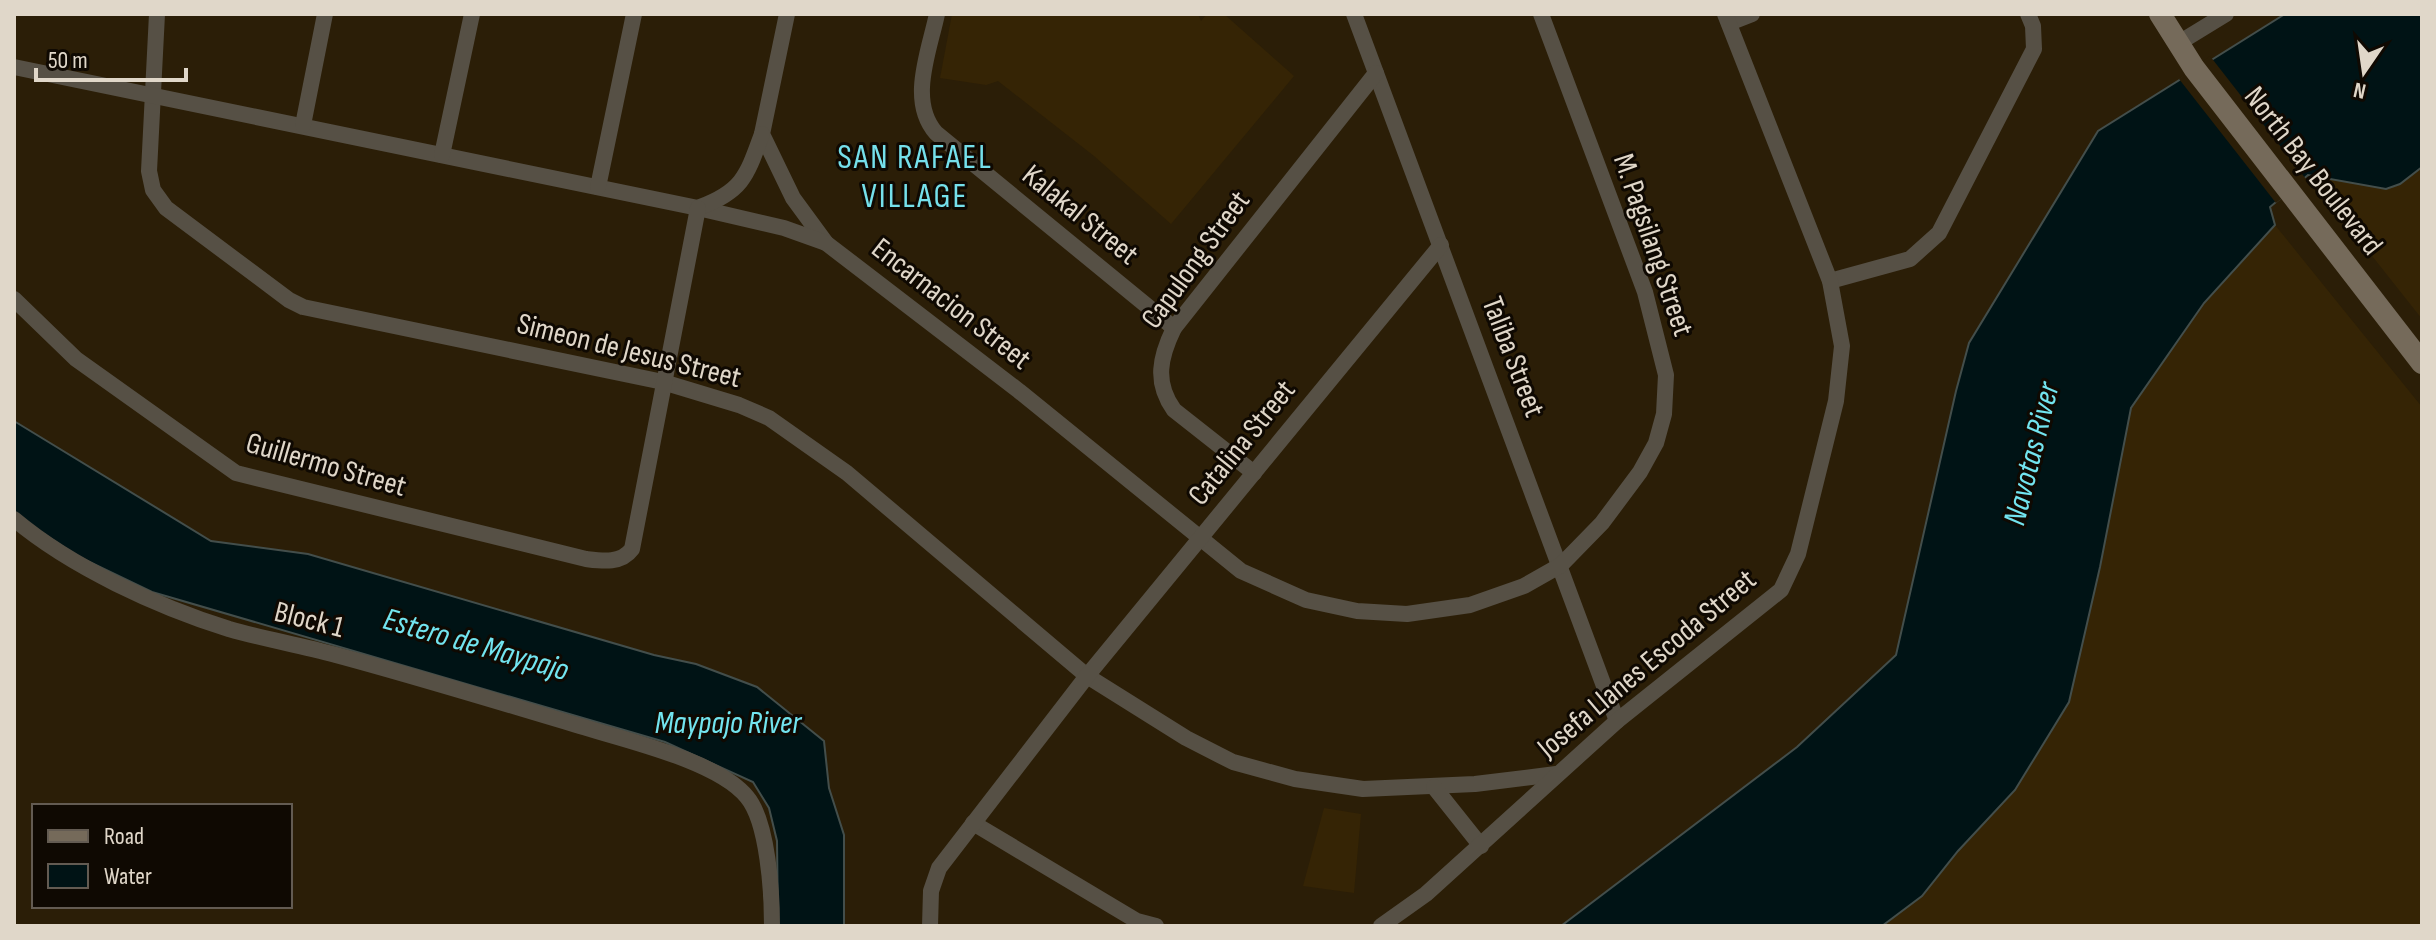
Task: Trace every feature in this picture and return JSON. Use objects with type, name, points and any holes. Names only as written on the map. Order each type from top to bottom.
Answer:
[{"type":"main road","name":"North Bay Boulevard","points":[[2160,14],[2194,68],[2422,363]]},
{"type":"street","name":"Simeon de Jesus Street","points":[[157,14],[149,171],[153,190],[166,208],[289,300],[303,307],[663,382],[739,405],[782,427],[847,473],[1087,676],[1186,738],[1233,762],[1295,779],[1363,789],[1434,787],[1556,774]]},
{"type":"street","points":[[303,125],[325,14]]},
{"type":"street","points":[[442,155],[472,14]]},
{"type":"street","points":[[598,187],[634,14]]},
{"type":"street","points":[[663,382],[698,208],[731,193],[742,180],[762,134],[787,14]]},
{"type":"street","name":"Kalakal Street","points":[[937,14],[922,89],[922,106],[928,123],[936,133],[1174,328]]},
{"type":"street","name":"Taliba Street","points":[[1354,14],[1617,721]]},
{"type":"street","name":"M. Pagsilang Street","points":[[1541,14],[1645,292],[1666,375],[1664,414],[1656,443],[1640,472],[1602,523],[1561,565]]},
{"type":"street","points":[[1727,18],[1752,14]]},
{"type":"street","points":[[1830,281],[1910,259],[1939,233],[2034,49],[2033,26],[2028,14]]},
{"type":"street","points":[[2177,44],[2226,14]]},
{"type":"street","name":"Josefa Llanes Escoda Street","points":[[1381,926],[1426,894],[1617,721],[1781,590],[1798,554],[1836,401],[1842,346],[1830,281],[1727,18]]},
{"type":"street","points":[[14,67],[154,94]]},
{"type":"street","name":"Capulong Street","points":[[1254,473],[1174,410],[1165,398],[1159,368],[1164,348],[1174,328],[1376,73]]},
{"type":"street","name":"Encarnacion Street","points":[[154,94],[698,208],[784,228],[826,243],[1019,391],[1241,571],[1306,600],[1357,611],[1407,614],[1470,605],[1524,586],[1561,565]]},
{"type":"street","points":[[762,134],[793,198],[826,243]]},
{"type":"street","name":"Catalina Street","points":[[930,926],[931,891],[939,868],[1087,676],[1441,245]]},
{"type":"street","name":"Guillermo Street","points":[[14,299],[76,359],[236,473],[586,559],[609,561],[627,556],[632,549],[663,382]]},
{"type":"street","name":"Block 1","points":[[14,519],[65,556],[167,607],[229,629],[334,654],[650,747],[725,778],[747,796],[758,816],[772,895],[772,926]]},
{"type":"street","points":[[1434,787],[1481,846]]},
{"type":"street","points":[[973,823],[1136,923],[1156,926]]},
{"type":"shaded area","points":[[952,14],[1198,14],[1201,21],[1207,14],[1224,14],[1294,76],[1171,224],[1094,156],[998,81],[986,85],[940,78]]},
{"type":"shaded area","points":[[2422,167],[2422,319],[2308,175],[2386,189],[2400,184]]},
{"type":"shaded area","points":[[2275,225],[2422,407],[2422,926],[1882,926],[1922,896],[1958,851],[2015,790],[2069,702],[2100,567],[2130,408],[2204,303]]},
{"type":"shaded area","points":[[1324,808],[1361,814],[1354,893],[1303,886]]},
{"type":"water","name":"Navotas River","points":[[2285,14],[2422,14],[2422,167],[2400,184],[2386,189],[2308,175],[2270,207],[2275,225],[2204,303],[2131,408],[2100,567],[2069,702],[2015,790],[1958,851],[1922,896],[1882,926],[1561,926],[1797,747],[1896,655],[1969,343],[2098,131]]},
{"type":"water","name":"Maypajo River","points":[[14,421],[211,541],[308,554],[654,655],[696,664],[757,687],[824,741],[829,788],[844,835],[844,926],[778,926],[777,841],[769,808],[753,782],[665,742],[152,592],[77,556],[14,514]]},
{"type":"pier","points":[[2210,56],[2306,179],[2276,203],[2179,79]]},
{"type":"district","name":"SAN RAFAEL VILLAGE","points":[[915,176]]},
{"type":"water label","name":"Estero de Maypajo","points":[[476,645]]}]
